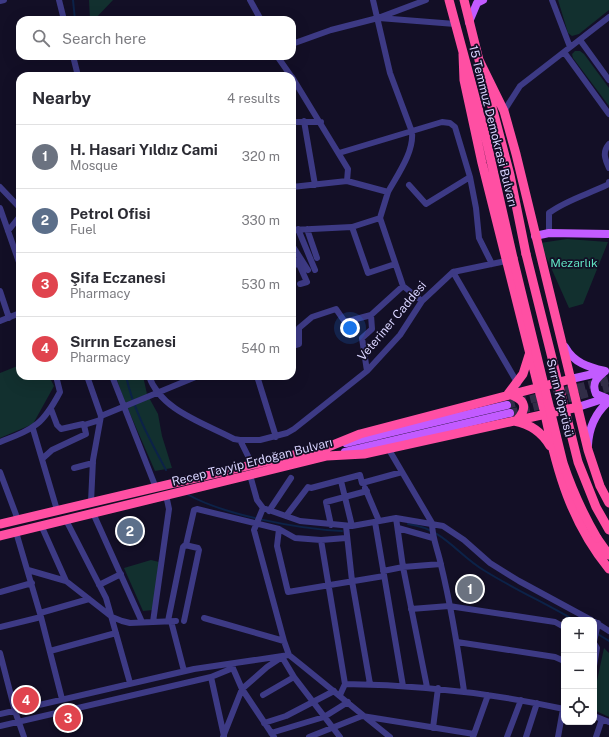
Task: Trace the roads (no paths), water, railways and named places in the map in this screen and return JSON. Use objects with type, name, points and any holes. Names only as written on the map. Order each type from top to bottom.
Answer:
[{"type":"highway","name":"15 Temmuz Demokrasi Bulvarı","points":[[449,0],[484,130],[509,260]]},
{"type":"highway","name":"15 Temmuz Demokrasi Bulvarı","points":[[464,0],[510,175],[526,254]]},
{"type":"highway","points":[[479,60],[504,111],[516,154],[588,450],[600,486],[609,503]]},
{"type":"highway","name":"Sırrın Köprüsü","points":[[526,254],[578,462],[596,507],[609,530]]},
{"type":"highway","points":[[509,260],[529,354],[545,414],[553,453],[567,497],[579,524],[590,543],[609,569]]},
{"type":"highway","name":"Sırrın Köprüsü","points":[[509,260],[563,463],[571,487],[597,538],[609,555]]},
{"type":"highway","points":[[508,394],[518,384],[528,363],[529,354]]},
{"type":"highway","points":[[327,451],[360,434],[508,394],[571,379]]},
{"type":"highway","points":[[327,451],[364,454],[512,414],[523,413],[524,408],[522,401],[517,397],[508,394]]},
{"type":"highway","points":[[512,414],[545,414],[578,407]]},
{"type":"highway","points":[[512,414],[545,438],[553,453]]},
{"type":"highway","name":"Recep Tayyip Erdoğan Bulvarı","points":[[0,524],[252,464],[327,451]]},
{"type":"highway","name":"Recep Tayyip Erdoğan Bulvarı","points":[[0,536],[250,475],[327,451]]},
{"type":"main road","points":[[469,22],[477,3],[484,0]]},
{"type":"main road","points":[[535,236],[549,233],[609,234]]},
{"type":"main road","points":[[560,338],[569,354],[581,364],[607,370]]},
{"type":"main road","points":[[571,379],[607,370]]},
{"type":"main road","points":[[607,370],[597,377],[594,382],[594,389],[596,394],[608,399]]},
{"type":"main road","points":[[578,407],[608,399]]},
{"type":"main road","points":[[588,450],[590,428],[594,418],[608,399]]},
{"type":"main road","name":"Recep Tayyip Erdoğan Bulvarı","points":[[327,451],[512,414]]},
{"type":"street","points":[[0,1],[4,0]]},
{"type":"street","points":[[59,0],[63,16]]},
{"type":"street","points":[[250,0],[259,16]]},
{"type":"street","points":[[373,0],[390,73],[412,132],[412,139],[403,166],[388,192],[380,218],[403,286],[422,301]]},
{"type":"street","points":[[296,43],[331,30],[378,18],[426,0]]},
{"type":"street","points":[[552,0],[570,48]]},
{"type":"street","points":[[504,111],[520,86],[609,17]]},
{"type":"street","points":[[378,18],[455,24]]},
{"type":"street","points":[[580,40],[609,80]]},
{"type":"street","points":[[564,52],[609,114]]},
{"type":"street","points":[[74,60],[77,72]]},
{"type":"street","points":[[281,60],[289,72]]},
{"type":"street","points":[[296,83],[321,122],[348,169],[347,181]]},
{"type":"street","points":[[304,121],[315,185]]},
{"type":"street","points":[[296,122],[321,122]]},
{"type":"street","points":[[339,153],[442,122],[450,123],[456,127],[470,177],[476,208],[479,238],[492,264]]},
{"type":"street","points":[[609,144],[606,148],[604,156],[609,168]]},
{"type":"street","points":[[409,185],[426,204],[470,177]]},
{"type":"street","points":[[296,187],[347,181],[388,192]]},
{"type":"street","points":[[549,233],[549,213],[558,206],[590,194],[609,184],[609,182]]},
{"type":"street","points":[[0,187],[16,204]]},
{"type":"street","points":[[0,208],[16,254]]},
{"type":"street","points":[[296,230],[352,227],[380,218]]},
{"type":"street","points":[[8,231],[16,221]]},
{"type":"street","points":[[352,227],[368,273],[395,264]]},
{"type":"street","points":[[307,229],[317,258]]},
{"type":"street","points":[[296,232],[312,270],[296,250]]},
{"type":"street","points":[[296,256],[307,282],[300,284]]},
{"type":"street","points":[[509,260],[453,272],[518,384]]},
{"type":"street","name":"Veteriner Caddesi","points":[[240,440],[260,440],[276,437],[294,429],[366,371],[400,334],[422,301],[453,272]]},
{"type":"street","points":[[296,345],[299,344],[298,328],[312,317],[336,309],[345,322],[371,315],[403,286]]},
{"type":"street","points":[[0,291],[9,318]]},
{"type":"street","points":[[0,321],[16,315]]},
{"type":"street","points":[[366,371],[362,338],[372,329],[371,315]]},
{"type":"street","points":[[0,442],[33,428],[51,409],[60,392],[57,380]]},
{"type":"street","points":[[88,380],[100,418],[93,463],[91,502]]},
{"type":"street","points":[[114,380],[156,488]]},
{"type":"street","points":[[151,380],[158,393],[168,404],[234,439],[240,440],[252,464]]},
{"type":"street","points":[[51,409],[57,426],[61,429],[84,425],[189,380]]},
{"type":"street","points":[[258,380],[276,437]]},
{"type":"street","points":[[42,459],[52,450],[86,434],[84,425]]},
{"type":"street","points":[[33,428],[57,510]]},
{"type":"street","points":[[388,448],[432,525],[433,536],[441,564],[457,642],[464,691]]},
{"type":"street","points":[[74,468],[93,463]]},
{"type":"street","points":[[0,472],[18,520]]},
{"type":"street","points":[[362,483],[402,472]]},
{"type":"street","points":[[250,475],[256,500],[263,508],[300,521],[349,526],[396,518],[443,526],[519,582],[585,617]]},
{"type":"street","points":[[286,516],[308,487],[311,488],[360,476],[367,491],[377,522],[403,686]]},
{"type":"street","points":[[269,511],[291,478]]},
{"type":"street","points":[[342,481],[349,526],[346,538],[370,684]]},
{"type":"street","points":[[331,525],[326,502],[367,491]]},
{"type":"street","points":[[153,622],[169,510],[166,495]]},
{"type":"street","points":[[263,508],[259,514],[254,530],[289,655],[388,736]]},
{"type":"street","points":[[184,671],[172,621],[183,546],[186,545],[194,510],[197,509],[280,529],[295,538],[321,540],[346,538]]},
{"type":"street","points":[[93,513],[142,622]]},
{"type":"street","points":[[396,518],[403,567],[428,687]]},
{"type":"street","points":[[66,520],[106,598],[130,683]]},
{"type":"street","points":[[41,525],[66,581]]},
{"type":"street","points":[[398,528],[433,536]]},
{"type":"street","points":[[280,529],[277,546],[288,592],[352,581],[403,567],[441,564]]},
{"type":"street","points":[[16,532],[41,615],[62,699]]},
{"type":"street","points":[[321,540],[345,684]]},
{"type":"street","points":[[184,621],[199,550],[198,548],[186,545]]},
{"type":"street","points":[[28,570],[66,581],[112,617],[130,623],[172,621]]},
{"type":"street","points":[[99,585],[121,574]]},
{"type":"street","points":[[0,592],[32,583]]},
{"type":"street","points":[[0,627],[89,599]]},
{"type":"street","points":[[412,609],[449,606],[555,622],[561,625]]},
{"type":"street","points":[[204,618],[284,641]]},
{"type":"street","points":[[597,623],[609,631]]},
{"type":"street","points":[[50,651],[116,633]]},
{"type":"street","points":[[457,642],[555,657],[561,660]]},
{"type":"street","points":[[0,653],[15,711],[24,737]]},
{"type":"street","points":[[0,714],[184,671],[232,666],[289,655]]},
{"type":"street","points":[[282,657],[294,678],[340,737]]},
{"type":"street","points":[[224,736],[242,689],[266,667],[282,657]]},
{"type":"street","points":[[0,726],[210,678],[232,666]]},
{"type":"street","points":[[232,666],[242,689],[272,735],[324,717],[348,702]]},
{"type":"street","points":[[210,678],[224,736]]},
{"type":"street","points":[[263,695],[294,678]]},
{"type":"street","points":[[264,723],[286,716],[314,702],[337,693],[345,684],[438,688],[521,700],[561,708]]},
{"type":"street","points":[[433,728],[438,688]]},
{"type":"street","points":[[309,737],[362,716],[473,735],[488,695]]},
{"type":"street","points":[[507,737],[521,700]]},
{"type":"street","points":[[526,737],[538,703]]},
{"type":"street","points":[[597,717],[609,722]]},
{"type":"street","points":[[596,737],[602,719]]},
{"type":"street","points":[[558,737],[561,723]]},
{"type":"street","points":[[380,737],[388,736]]},
{"type":"waterway","points":[[73,0],[75,16]]},
{"type":"waterway","points":[[127,380],[133,400],[148,436],[166,470]]},
{"type":"waterway","points":[[187,494],[202,502],[262,520],[324,530],[342,531]]},
{"type":"waterway","points":[[408,524],[432,531],[450,543],[485,571],[568,617]]},
{"type":"waterway","points":[[597,634],[609,641]]},
{"type":"tunnel","points":[[507,405],[609,380]]},
{"type":"tunnel","points":[[510,413],[609,388]]},
{"type":"place","name":"Petrol Ofisi","points":[[130,531]]},
{"type":"place","name":"H. Hasari Yıldız Cami","points":[[470,589]]},
{"type":"place","name":"Sırrın Eczanesi","points":[[26,700]]},
{"type":"place","name":"Şifa Eczanesi","points":[[68,718]]},
{"type":"park label","name":"Mezarlık","points":[[574,263]]}]
